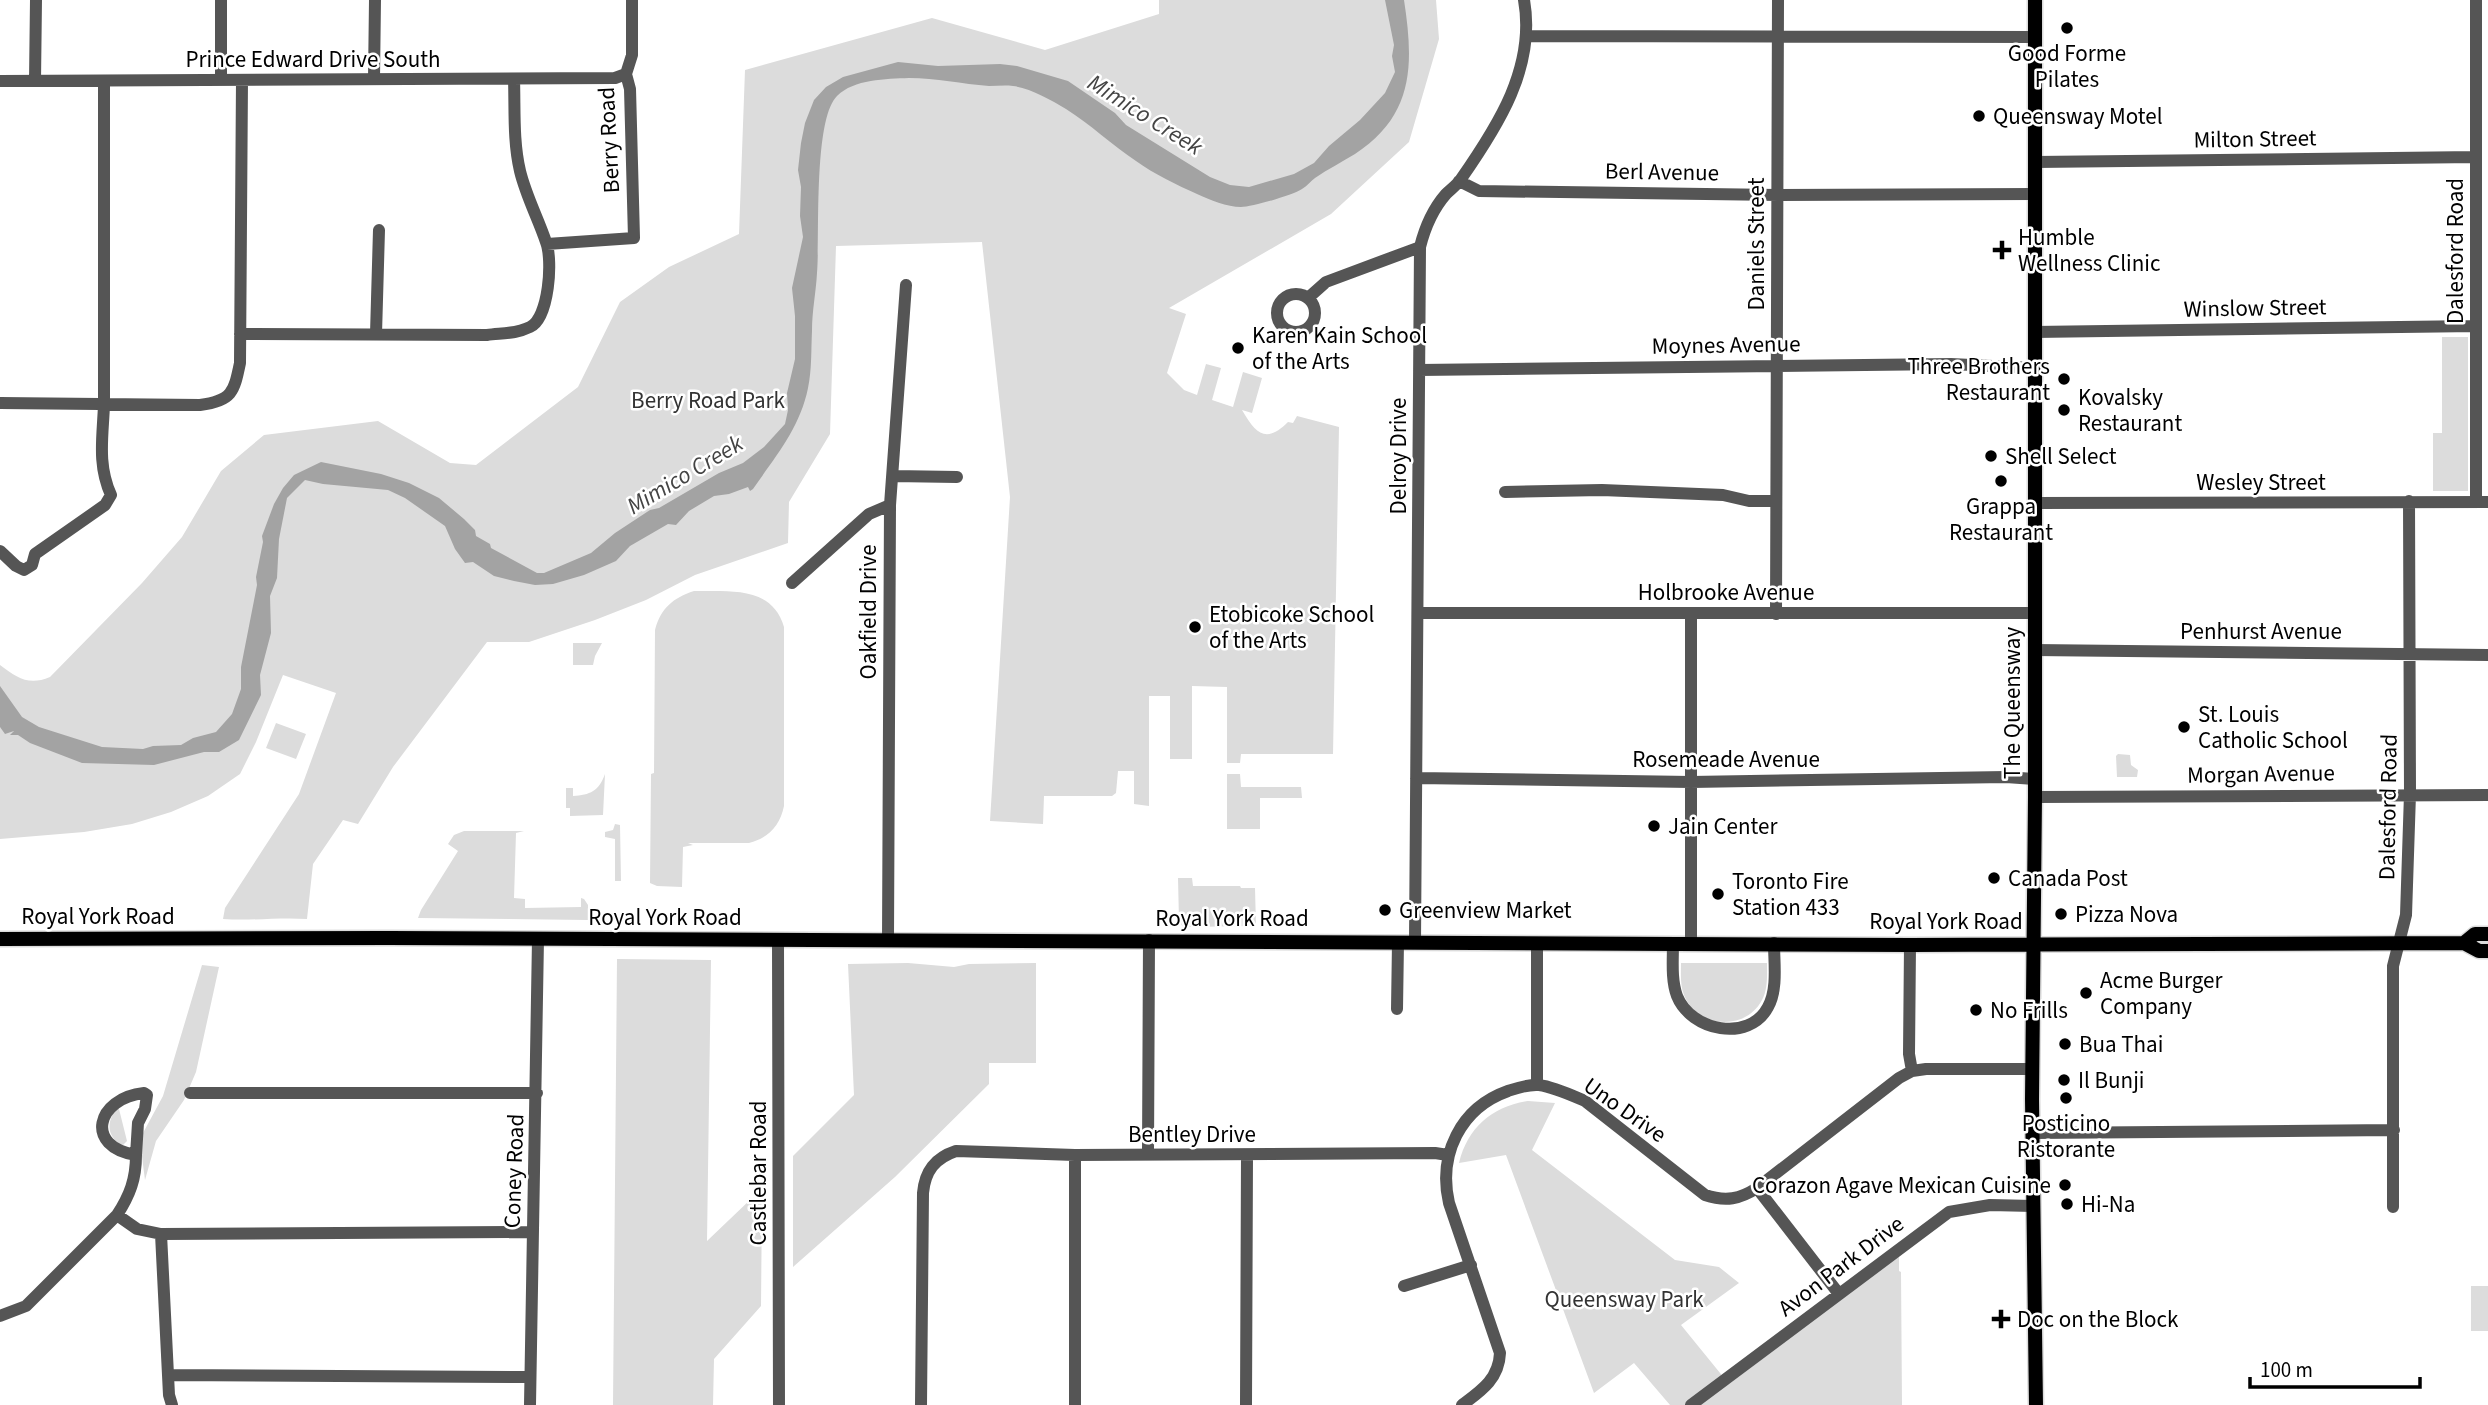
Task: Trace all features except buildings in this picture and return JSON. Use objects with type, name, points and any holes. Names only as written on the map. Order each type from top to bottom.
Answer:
[{"type":"main road","name":"The Queensway","points":[[2035,0],[2035,797],[2032,1069],[2036,1405]]},
{"type":"main road","name":"Royal York Road","points":[[2464,943],[2475,934],[2488,934]]},
{"type":"main road","name":"Royal York Road","points":[[0,939],[888,939],[1910,945],[2464,943],[2479,951],[2488,951]]},
{"type":"street","points":[[35,81],[36,0]]},
{"type":"street","points":[[221,0],[221,80]]},
{"type":"street","points":[[374,79],[375,0]]},
{"type":"street","name":"Berry Road","points":[[547,244],[634,238],[630,89],[626,74],[632,55],[632,0]]},
{"type":"street","name":"Delroy Drive","points":[[1415,942],[1420,247],[1423,233],[1435,209],[1459,181],[1506,106],[1521,68],[1527,36],[1524,0]]},
{"type":"street","name":"Daniels Street","points":[[1776,614],[1778,0]]},
{"type":"street","name":"Dalesford Road","points":[[2476,0],[2476,326],[2482,502]]},
{"type":"street","points":[[1527,36],[2035,37]]},
{"type":"street","name":"Prince Edward Drive South","points":[[0,81],[615,78],[626,74]]},
{"type":"street","points":[[240,334],[487,335],[511,333],[533,326],[539,319],[547,299],[547,244],[525,192],[517,158],[514,79]]},
{"type":"street","points":[[0,551],[24,570],[32,565],[36,554],[104,505],[111,495],[101,466],[104,404],[104,80]]},
{"type":"street","points":[[0,403],[200,405],[220,402],[230,393],[240,363],[243,80]]},
{"type":"street","name":"Milton Street","points":[[2035,162],[2476,158]]},
{"type":"street","name":"Berl Avenue","points":[[1459,181],[1479,191],[1778,195],[2035,194]]},
{"type":"street","points":[[376,334],[379,230]]},
{"type":"street","points":[[1307,298],[1326,282],[1420,247]]},
{"type":"street","name":"Oakfield Drive","points":[[888,939],[890,505],[906,285]]},
{"type":"street","name":"Winslow Street","points":[[2034,332],[2476,326]]},
{"type":"street","name":"Moynes Avenue","points":[[1419,370],[1951,364],[2034,368]]},
{"type":"street","points":[[893,476],[957,477]]},
{"type":"street","points":[[1505,492],[1625,491],[1723,495],[1749,501],[1776,501]]},
{"type":"street","name":"Dalesford Road","points":[[2393,1208],[2393,966],[2406,915],[2410,794],[2409,502]]},
{"type":"street","name":"Wesley Street","points":[[2034,503],[2482,502]]},
{"type":"street","points":[[792,583],[869,514],[890,505]]},
{"type":"street","name":"Holbrooke Avenue","points":[[1418,613],[2034,613]]},
{"type":"street","points":[[1691,613],[1691,943]]},
{"type":"street","name":"Penhurst Avenue","points":[[2034,650],[2488,654]]},
{"type":"street","name":"Rosemeade Avenue","points":[[1416,778],[1691,782],[2035,779]]},
{"type":"street","name":"Morgan Avenue","points":[[2035,797],[2488,794]]},
{"type":"street","name":"Coney Road","points":[[530,1405],[538,939]]},
{"type":"street","name":"Castlebar Road","points":[[778,940],[779,1405]]},
{"type":"street","points":[[1148,1155],[1149,940]]},
{"type":"street","points":[[1397,1009],[1398,942]]},
{"type":"street","points":[[1462,1405],[1477,1401],[1496,1374],[1500,1353],[1447,1193],[1448,1155],[1460,1127],[1483,1103],[1513,1089],[1537,1085],[1536,943]]},
{"type":"street","points":[[1673,943],[1678,997],[1691,1016],[1718,1029],[1746,1026],[1755,1021],[1769,1006],[1774,981],[1774,943]]},
{"type":"street","points":[[1910,945],[1909,1054],[1912,1071],[2032,1069]]},
{"type":"street","name":"Uno Drive","points":[[1537,1085],[1585,1101],[1705,1195],[1724,1199],[1740,1198],[1758,1188],[1899,1078],[1912,1071]]},
{"type":"street","points":[[0,1316],[26,1306],[117,1215],[134,1182],[136,1155],[138,1123],[148,1101],[148,1095],[144,1093],[112,1104],[106,1110],[103,1120],[103,1129],[110,1144],[125,1153],[136,1155]]},
{"type":"street","points":[[190,1093],[537,1093]]},
{"type":"street","points":[[2033,1133],[2393,1130]]},
{"type":"street","name":"Bentley Drive","points":[[921,1405],[923,1194],[928,1172],[938,1159],[956,1151],[1075,1155],[1448,1155]]},
{"type":"street","points":[[1075,1155],[1075,1405]]},
{"type":"street","points":[[1247,1155],[1247,1405]]},
{"type":"street","points":[[1758,1188],[1839,1294]]},
{"type":"street","name":"Avon Park Drive","points":[[1691,1405],[1949,1212],[1990,1205],[2033,1206]]},
{"type":"street","points":[[117,1215],[137,1229],[161,1234],[533,1232]]},
{"type":"street","points":[[161,1234],[162,1286],[172,1405]]},
{"type":"street","points":[[1404,1286],[1471,1265]]},
{"type":"street","points":[[168,1375],[530,1377]]},
{"type":"green space","name":"Berry Road Park","points":[[1159,0],[1436,0],[1439,39],[1409,142],[1331,214],[1169,308],[1186,314],[1167,373],[1184,390],[1197,395],[1206,364],[1221,368],[1212,400],[1233,407],[1243,372],[1262,378],[1252,413],[1242,410],[1252,425],[1262,433],[1274,433],[1288,422],[1293,423],[1297,416],[1339,427],[1333,754],[1241,754],[1240,763],[1227,763],[1227,687],[1192,686],[1192,759],[1170,759],[1170,696],[1149,696],[1149,806],[1134,804],[1134,771],[1118,771],[1116,793],[1112,796],[1044,796],[1043,824],[990,821],[1010,497],[982,242],[836,246],[830,434],[789,502],[788,543],[695,575],[646,600],[529,642],[487,642],[393,767],[358,824],[343,820],[313,864],[307,919],[223,919],[225,908],[299,794],[336,693],[283,675],[240,774],[208,796],[171,812],[132,824],[84,832],[0,839],[0,665],[29,681],[50,677],[142,583],[182,537],[221,471],[264,435],[378,421],[450,463],[476,465],[578,387],[620,302],[669,267],[739,234],[745,70],[932,18],[1045,50],[1159,14]]},
{"type":"green space","points":[[2442,337],[2468,337],[2468,491],[2433,491],[2433,433],[2442,433]]},
{"type":"green space","points":[[694,591],[734,592],[759,597],[778,613],[784,627],[784,806],[780,819],[772,830],[756,841],[688,843],[693,845],[683,847],[682,887],[657,886],[650,883],[655,630],[669,605]]},
{"type":"green space","points":[[573,643],[602,643],[593,665],[573,665]]},
{"type":"green space","points":[[276,723],[306,734],[296,759],[266,748]]},
{"type":"green space","points":[[2118,754],[2130,755],[2131,765],[2138,770],[2137,777],[2117,777]]},
{"type":"green space","points":[[605,774],[603,815],[570,816],[570,808],[566,808],[566,788],[573,788],[573,796],[584,795],[597,788]]},
{"type":"green space","points":[[1227,774],[1240,774],[1241,787],[1301,787],[1302,798],[1260,798],[1260,829],[1227,829]]},
{"type":"green space","points":[[615,824],[620,825],[621,881],[615,881],[615,839],[605,837],[605,832],[613,830]]},
{"type":"green space","points":[[464,831],[524,831],[516,833],[514,898],[525,899],[525,908],[581,907],[581,898],[588,905],[588,920],[418,918],[458,851],[448,844],[454,835]]},
{"type":"green space","points":[[1178,878],[1192,878],[1193,886],[1255,888],[1256,926],[1183,927],[1179,921]]},
{"type":"green space","points":[[617,959],[711,960],[707,1241],[752,1198],[762,1197],[761,1306],[714,1359],[713,1405],[613,1405]]},
{"type":"green space","points":[[908,963],[954,967],[969,964],[1036,963],[1036,1063],[989,1063],[989,1084],[895,1177],[793,1267],[793,1156],[854,1095],[848,964]]},
{"type":"green space","points":[[1681,963],[1767,963],[1764,996],[1754,1010],[1744,1017],[1722,1022],[1710,1020],[1690,1006],[1684,995]]},
{"type":"green space","points":[[202,965],[219,967],[196,1072],[184,1100],[156,1141],[145,1180],[141,1149],[143,1133],[163,1096]]},
{"type":"green space","name":"Queensway Park","points":[[1528,1101],[1555,1103],[1532,1150],[1675,1260],[1719,1267],[1739,1283],[1681,1325],[1729,1384],[1899,1255],[1902,1405],[1670,1405],[1634,1363],[1594,1393],[1506,1155],[1459,1163],[1469,1139],[1483,1121],[1503,1108]]},
{"type":"green space","points":[[118,1105],[127,1141],[122,1146],[110,1132],[110,1122]]},
{"type":"green space","points":[[2471,1286],[2488,1286],[2488,1331],[2471,1331]]},
{"type":"shaded area","points":[[1385,0],[1404,0],[1409,46],[1405,87],[1389,123],[1355,154],[1302,189],[1246,206],[1219,203],[1166,179],[1127,155],[1066,109],[1020,87],[909,78],[871,81],[844,90],[829,109],[821,153],[817,273],[808,388],[793,429],[753,489],[750,491],[748,487],[714,496],[689,511],[676,525],[668,524],[630,546],[616,561],[584,575],[553,584],[535,585],[494,576],[473,562],[465,563],[455,549],[445,526],[405,498],[388,490],[305,480],[287,498],[279,539],[277,578],[270,596],[271,633],[260,675],[261,695],[239,740],[219,752],[204,752],[154,765],[82,763],[30,743],[18,735],[10,735],[14,731],[5,734],[0,727],[0,686],[22,717],[39,727],[102,747],[143,749],[181,745],[193,738],[216,732],[232,714],[241,689],[241,667],[257,585],[262,536],[274,504],[294,475],[321,462],[381,474],[409,483],[439,498],[475,530],[476,536],[490,544],[491,548],[537,573],[544,573],[591,553],[650,510],[659,508],[719,473],[743,463],[764,447],[785,424],[787,393],[795,359],[792,288],[803,237],[798,170],[805,123],[814,100],[826,87],[843,77],[898,62],[938,66],[1017,66],[1068,81],[1115,113],[1126,125],[1210,177],[1230,185],[1249,187],[1294,174],[1314,163],[1385,93],[1395,72],[1392,56],[1394,45]]},
{"type":"place","name":"Good Forme Pilates","points":[[2067,28]]},
{"type":"place","name":"Queensway Motel","points":[[1979,116]]},
{"type":"place","name":"Humble Wellness Clinic","points":[[2002,250]]},
{"type":"place","name":"Karen Kain School of the Arts","points":[[1238,348]]},
{"type":"place","name":"Three Brothers Restaurant","points":[[2064,379]]},
{"type":"place","name":"Kovalsky Restaurant","points":[[2064,410]]},
{"type":"place","name":"Shell Select","points":[[1991,456]]},
{"type":"place","name":"Grappa Restaurant","points":[[2001,481]]},
{"type":"place","name":"Etobicoke School of the Arts","points":[[1195,627]]},
{"type":"place","name":"St. Louis Catholic School","points":[[2184,727]]},
{"type":"place","name":"Jain Center","points":[[1654,826]]},
{"type":"place","name":"Canada Post","points":[[1994,878]]},
{"type":"place","name":"Toronto Fire Station 433","points":[[1718,894]]},
{"type":"place","name":"Greenview Market","points":[[1385,910]]},
{"type":"place","name":"Pizza Nova","points":[[2061,914]]},
{"type":"place","name":"Acme Burger Company","points":[[2086,993]]},
{"type":"place","name":"No Frills","points":[[1976,1010]]},
{"type":"place","name":"Bua Thai","points":[[2065,1044]]},
{"type":"place","name":"Il Bunji","points":[[2064,1080]]},
{"type":"place","name":"Posticino Ristorante","points":[[2066,1098]]},
{"type":"place","name":"Corazon Agave Mexican Cuisine","points":[[2065,1185]]},
{"type":"place","name":"Hi-Na","points":[[2067,1204]]},
{"type":"place","name":"Doc on the Block","points":[[2001,1319]]},
{"type":"water label","name":"Mimico Creek","points":[[1145,115]]},
{"type":"water label","name":"Mimico Creek","points":[[685,475]]}]
